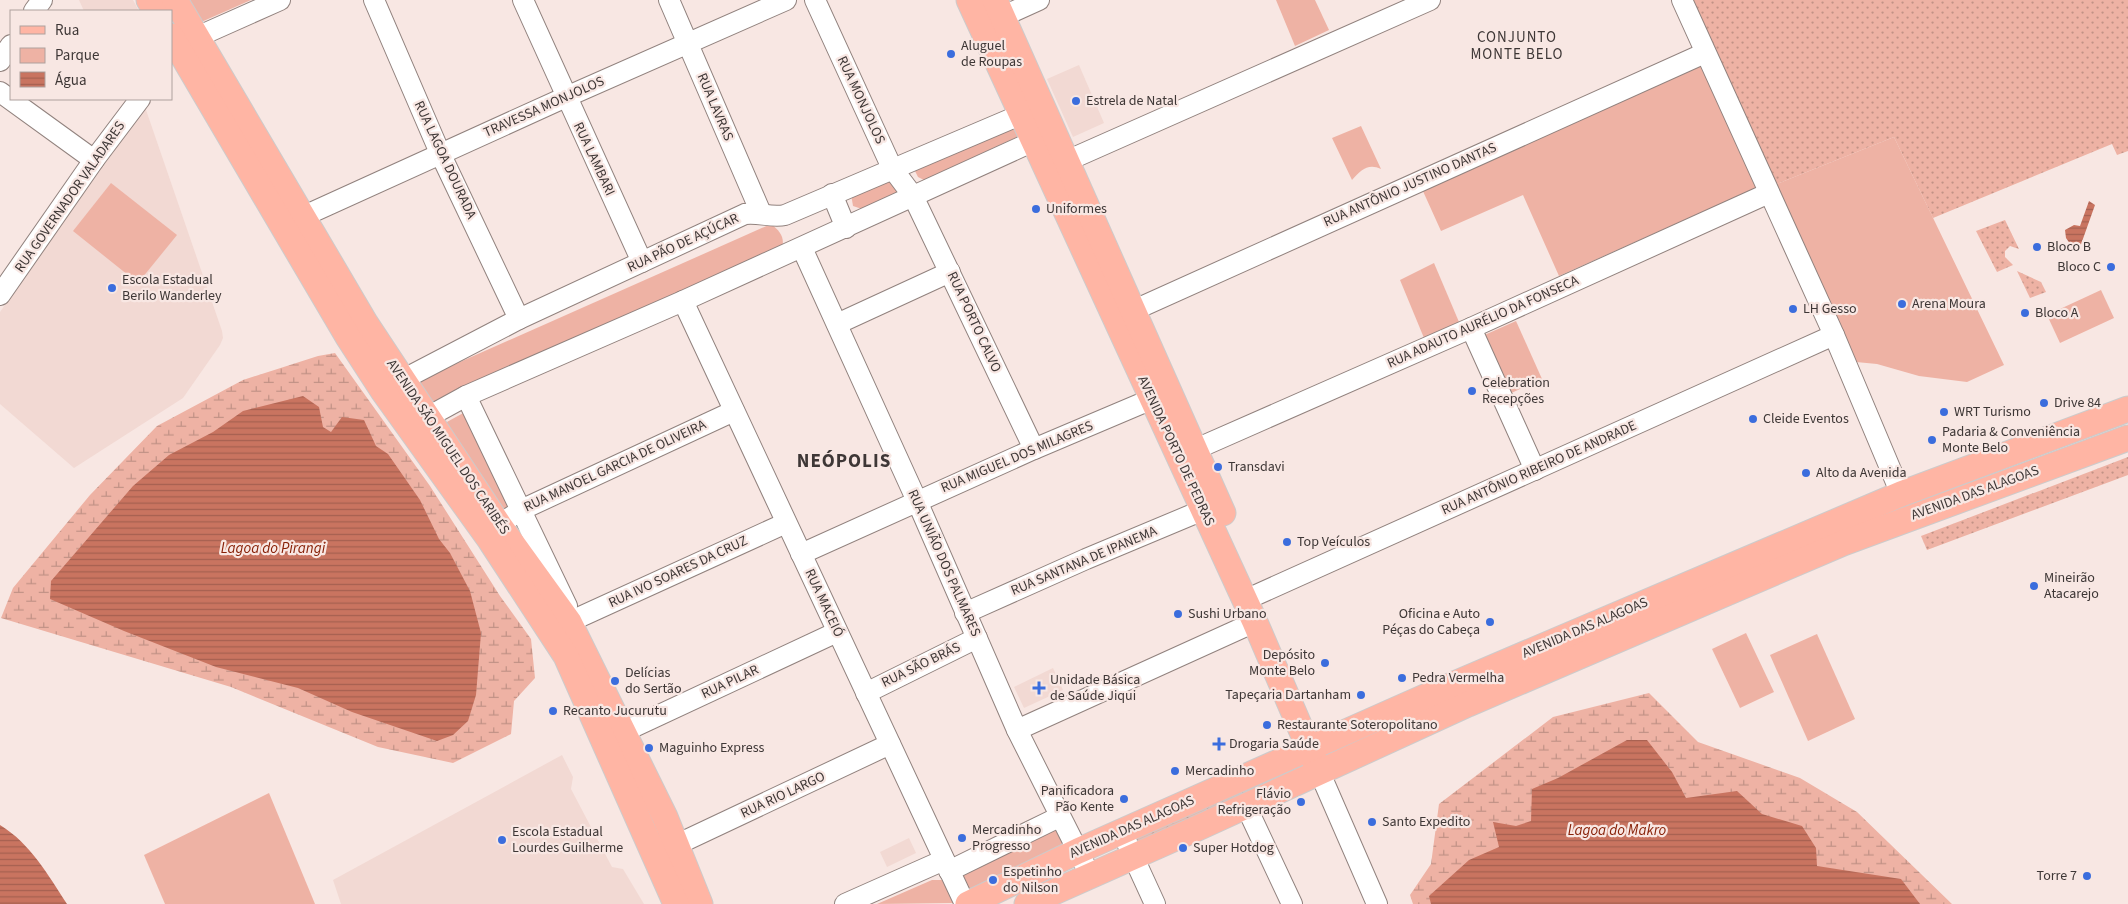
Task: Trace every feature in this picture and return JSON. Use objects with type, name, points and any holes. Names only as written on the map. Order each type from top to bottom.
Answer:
[{"type":"main road","name":"AVENIDA SÃO MIGUEL DOS CARIBÉS","points":[[175,0],[180,45],[348,337],[393,387],[571,621],[623,732],[676,904]]},
{"type":"main road","name":"AVENIDA PORTO DE PEDRAS","points":[[969,0],[993,14],[1056,165],[1124,314],[1196,449],[1253,605]]},
{"type":"main road","name":"AVENIDA PORTO DE PEDRAS","points":[[993,14],[1020,115],[1034,142],[1056,165]]},
{"type":"main road","name":"AVENIDA SÃO MIGUEL DOS CARIBÉS","points":[[180,45],[304,216],[366,324],[393,387]]},
{"type":"main road","name":"AVENIDA PORTO DE PEDRAS","points":[[1124,314],[1152,399],[1203,510],[1253,605],[1317,745],[1319,771]]},
{"type":"main road","name":"AVENIDA DAS ALAGOAS","points":[[1027,904],[1246,806],[1408,730],[1877,517],[1901,494],[2128,409]]},
{"type":"main road","name":"AVENIDA SÃO MIGUEL DOS CARIBÉS","points":[[418,422],[490,540],[562,649],[640,792],[676,845],[700,904]]},
{"type":"main road","name":"AVENIDA DAS ALAGOAS","points":[[966,904],[1078,851],[1533,650],[1877,517],[2128,438]]},
{"type":"main road","points":[[1468,704],[1465,694],[1468,686],[1521,663],[1533,650]]},
{"type":"main road","points":[[1408,730],[1416,719],[1447,702],[1445,688]]},
{"type":"street","points":[[180,45],[280,0]]},
{"type":"street","name":"RUA LAGOA DOURADA","points":[[374,0],[440,153],[519,319]]},
{"type":"street","name":"RUA LAMBARI","points":[[523,0],[642,262]]},
{"type":"street","name":"RUA LAVRAS","points":[[669,0],[761,213]]},
{"type":"street","name":"TRAVESSA MONJOLOS","points":[[304,216],[440,153],[786,0]]},
{"type":"street","name":"RUA MONJOLOS","points":[[815,0],[892,168],[913,196]]},
{"type":"street","points":[[993,14],[1039,0]]},
{"type":"street","points":[[1056,165],[1339,42],[1430,0]]},
{"type":"street","points":[[1682,0],[1834,335],[1901,494]]},
{"type":"street","points":[[0,61],[10,46]]},
{"type":"street","name":"RUA ANTÔNIO JUSTINO DANTAS","points":[[1124,314],[1705,53]]},
{"type":"street","points":[[11,100],[94,160]]},
{"type":"street","name":"RUA GOVERNADOR VALADARES","points":[[0,295],[94,160],[139,100]]},
{"type":"street","name":"RUA PÃO DE AÇÚCAR","points":[[393,387],[519,319],[745,214],[761,213],[770,217],[784,215],[1020,115]]},
{"type":"street","points":[[418,422],[466,396],[802,248],[1034,142]]},
{"type":"street","name":"RUA ADAUTO AURÉLIO DA FONSECA","points":[[1196,449],[1471,328],[1769,193]]},
{"type":"street","points":[[832,194],[846,228]]},
{"type":"street","name":"RUA PORTO CALVO","points":[[913,196],[1034,449]]},
{"type":"street","name":"RUA UNIÃO DOS PALMARES","points":[[802,248],[917,501],[1017,730],[1059,817],[1090,875]]},
{"type":"street","points":[[837,324],[950,272]]},
{"type":"street","name":"RUA MACEIÓ","points":[[682,301],[966,904]]},
{"type":"street","points":[[1471,328],[1535,470]]},
{"type":"street","name":"RUA ANTÔNIO RIBEIRO DE ANDRADE","points":[[1017,730],[1253,605],[1535,470],[1834,335]]},
{"type":"street","name":"AVENIDA SÃO MIGUEL DOS CARIBÉS","points":[[466,396],[521,510],[571,621]]},
{"type":"street","name":"RUA MIGUEL DOS MILAGRES","points":[[801,554],[1034,449],[1152,399]]},
{"type":"street","name":"RUA MANOEL GARCIA DE OLIVEIRA","points":[[498,525],[521,510],[734,411]]},
{"type":"street","name":"RUA SANTANA DE IPANEMA","points":[[965,613],[1086,559],[1203,510]]},
{"type":"street","name":"RUA IVO SOARES DA CRUZ","points":[[571,621],[786,523]]},
{"type":"street","name":"RUA PILAR","points":[[623,732],[837,632]]},
{"type":"street","name":"RUA SÃO BRÁS","points":[[866,693],[977,638]]},
{"type":"street","name":"RUA RIO LARGO","points":[[676,845],[890,744]]},
{"type":"street","name":"AVENIDA PORTO DE PEDRAS","points":[[1319,771],[1378,904]]},
{"type":"street","points":[[1246,806],[1292,904]]},
{"type":"street","points":[[846,904],[947,865],[1059,817]]},
{"type":"street","points":[[1122,832],[1154,904]]},
{"type":"shaded area","points":[[79,0],[133,0],[138,10],[84,10]]},
{"type":"shaded area","name":"Estrela de Natal","points":[[1079,65],[1104,123],[1073,137],[1047,79]]},
{"type":"shaded area","name":"Escola Estadual Berilo Wanderley","points":[[145,107],[223,338],[183,398],[74,468],[0,404],[0,312]]},
{"type":"shaded area","name":"Unidade Básica de Saúde Jiqui","points":[[1053,668],[1063,690],[1024,708],[1014,687]]},
{"type":"shaded area","name":"Escola Estadual Lourdes Guilherme","points":[[562,755],[573,777],[571,789],[612,867],[623,869],[644,904],[341,904],[333,880]]},
{"type":"shaded area","points":[[909,838],[916,853],[887,867],[880,852]]},
{"type":"green space","points":[[185,0],[251,0],[199,23]]},
{"type":"green space","points":[[1276,0],[1315,0],[1329,30],[1295,46]]},
{"type":"green space","points":[[1692,0],[2128,0],[2128,151],[2117,155],[2112,144],[1933,218],[1894,137],[1774,185]]},
{"type":"green space","points":[[1701,63],[1756,188],[1559,276],[1523,195],[1441,231],[1422,189]]},
{"type":"green space","points":[[1012,124],[1018,129],[1017,137],[924,180],[918,177],[915,171],[920,164]]},
{"type":"green space","points":[[1361,126],[1381,169],[1376,167],[1365,168],[1352,180],[1332,138]]},
{"type":"green space","name":"Arena Moura","points":[[1894,137],[2004,365],[1967,382],[1919,376],[1877,364],[1856,362],[1774,185]]},
{"type":"green space","points":[[892,176],[901,191],[862,209],[853,206],[851,194]]},
{"type":"green space","points":[[111,183],[177,235],[138,283],[73,231]]},
{"type":"green space","points":[[2005,220],[2019,249],[2010,246],[2005,251],[2005,257],[2013,265],[1997,272],[1976,231]]},
{"type":"green space","points":[[771,224],[781,235],[783,241],[782,249],[441,403],[425,402],[415,382]]},
{"type":"green space","points":[[1434,263],[1459,322],[1424,338],[1400,280]]},
{"type":"green space","points":[[2017,271],[2041,282],[2046,292],[2030,298]]},
{"type":"green space","points":[[2101,290],[2114,318],[2060,343],[2047,315]]},
{"type":"green space","points":[[1516,321],[1542,379],[1507,395],[1480,337]]},
{"type":"green space","name":"Lagoa do Pirangi","points":[[335,353],[430,486],[500,596],[531,639],[535,678],[514,701],[511,734],[453,763],[378,747],[231,687],[1,618],[13,588],[90,495],[157,426],[243,380],[318,356]]},
{"type":"green space","points":[[467,411],[516,507],[503,514],[445,423]]},
{"type":"green space","points":[[2128,457],[2128,475],[1927,550],[1921,536]]},
{"type":"green space","points":[[1746,633],[1774,692],[1740,708],[1712,649]]},
{"type":"green space","points":[[1817,634],[1855,719],[1808,741],[1770,655]]},
{"type":"green space","points":[[1649,693],[1698,742],[1800,778],[1857,812],[1952,904],[1413,904],[1410,895],[1431,864],[1439,804],[1553,717]]},
{"type":"green space","points":[[1305,756],[1309,767],[1143,842],[1134,839]]},
{"type":"green space","points":[[269,793],[315,904],[165,904],[144,855]]},
{"type":"green space","points":[[1057,827],[1066,846],[967,891],[958,872]]},
{"type":"green space","points":[[932,880],[944,880],[955,903],[877,904]]},
{"type":"water","points":[[2089,201],[2095,205],[2079,250],[2073,248],[2066,238],[2065,230],[2074,225],[2080,226]]},
{"type":"water","name":"Lagoa do Pirangi","points":[[303,396],[319,407],[323,427],[331,432],[342,417],[364,420],[376,446],[388,454],[420,500],[439,539],[450,553],[470,591],[481,633],[476,695],[468,721],[453,735],[437,741],[352,712],[298,688],[216,667],[124,631],[50,599],[51,581],[133,486],[169,455],[213,432],[243,411]]},
{"type":"water","name":"Lagoa do Makro","points":[[1627,740],[1647,740],[1672,772],[1686,798],[1737,791],[1762,814],[1802,826],[1816,848],[1817,866],[1901,879],[1920,904],[1431,904],[1429,896],[1469,860],[1499,847],[1493,822],[1516,826],[1531,821],[1532,789],[1558,778]]},
{"type":"water","points":[[0,825],[21,841],[30,851],[46,871],[67,904],[0,904]]},
{"type":"place","name":"Aluguel de Roupas","points":[[951,54]]},
{"type":"place","name":"Estrela de Natal","points":[[1076,101]]},
{"type":"place","name":"Uniformes","points":[[1036,209]]},
{"type":"place","name":"Bloco B","points":[[2037,247]]},
{"type":"place","name":"Bloco C","points":[[2111,267]]},
{"type":"place","name":"Escola Estadual Berilo Wanderley","points":[[112,288]]},
{"type":"place","name":"Arena Moura","points":[[1902,304]]},
{"type":"place","name":"LH Gesso","points":[[1793,309]]},
{"type":"place","name":"Bloco A","points":[[2025,313]]},
{"type":"place","name":"Celebration Recepções","points":[[1472,391]]},
{"type":"place","name":"Drive 84","points":[[2044,403]]},
{"type":"place","name":"WRT Turismo","points":[[1944,412]]},
{"type":"place","name":"Cleide Eventos","points":[[1753,419]]},
{"type":"place","name":"Padaria & Conveniência Monte Belo","points":[[1932,440]]},
{"type":"place","name":"Transdavi","points":[[1218,467]]},
{"type":"place","name":"Alto da Avenida","points":[[1806,473]]},
{"type":"place","name":"Top Veículos","points":[[1287,542]]},
{"type":"place","name":"Mineirão Atacarejo","points":[[2034,586]]},
{"type":"place","name":"Sushi Urbano","points":[[1178,614]]},
{"type":"place","name":"Oficina e Auto Péças do Cabeça","points":[[1490,622]]},
{"type":"place","name":"Depósito Monte Belo","points":[[1325,663]]},
{"type":"place","name":"Pedra Vermelha","points":[[1402,678]]},
{"type":"place","name":"Delícias do Sertão","points":[[615,681]]},
{"type":"place","name":"Unidade Básica de Saúde Jiqui","points":[[1039,688]]},
{"type":"place","name":"Tapeçaria Dartanham","points":[[1361,695]]},
{"type":"place","name":"Recanto Jucurutu","points":[[553,711]]},
{"type":"place","name":"Restaurante Soteropolitano","points":[[1267,725]]},
{"type":"place","name":"Drogaria Saúde","points":[[1219,744]]},
{"type":"place","name":"Maguinho Express","points":[[649,748]]},
{"type":"place","name":"Mercadinho","points":[[1175,771]]},
{"type":"place","name":"Panificadora Pão Kente","points":[[1124,799]]},
{"type":"place","name":"Flávio Refrigeração","points":[[1301,802]]},
{"type":"place","name":"Santo Expedito","points":[[1372,822]]},
{"type":"place","name":"Mercadinho Progresso","points":[[962,838]]},
{"type":"place","name":"Escola Estadual Lourdes Guilherme","points":[[502,840]]},
{"type":"place","name":"Super Hotdog","points":[[1183,848]]},
{"type":"place","name":"Torre 7","points":[[2087,876]]},
{"type":"place","name":"Espetinho do Nilson","points":[[993,880]]},
{"type":"district","name":"CONJUNTO MONTE BELO","points":[[1517,46]]},
{"type":"district","name":"NEÓPOLIS","points":[[844,461]]}]
